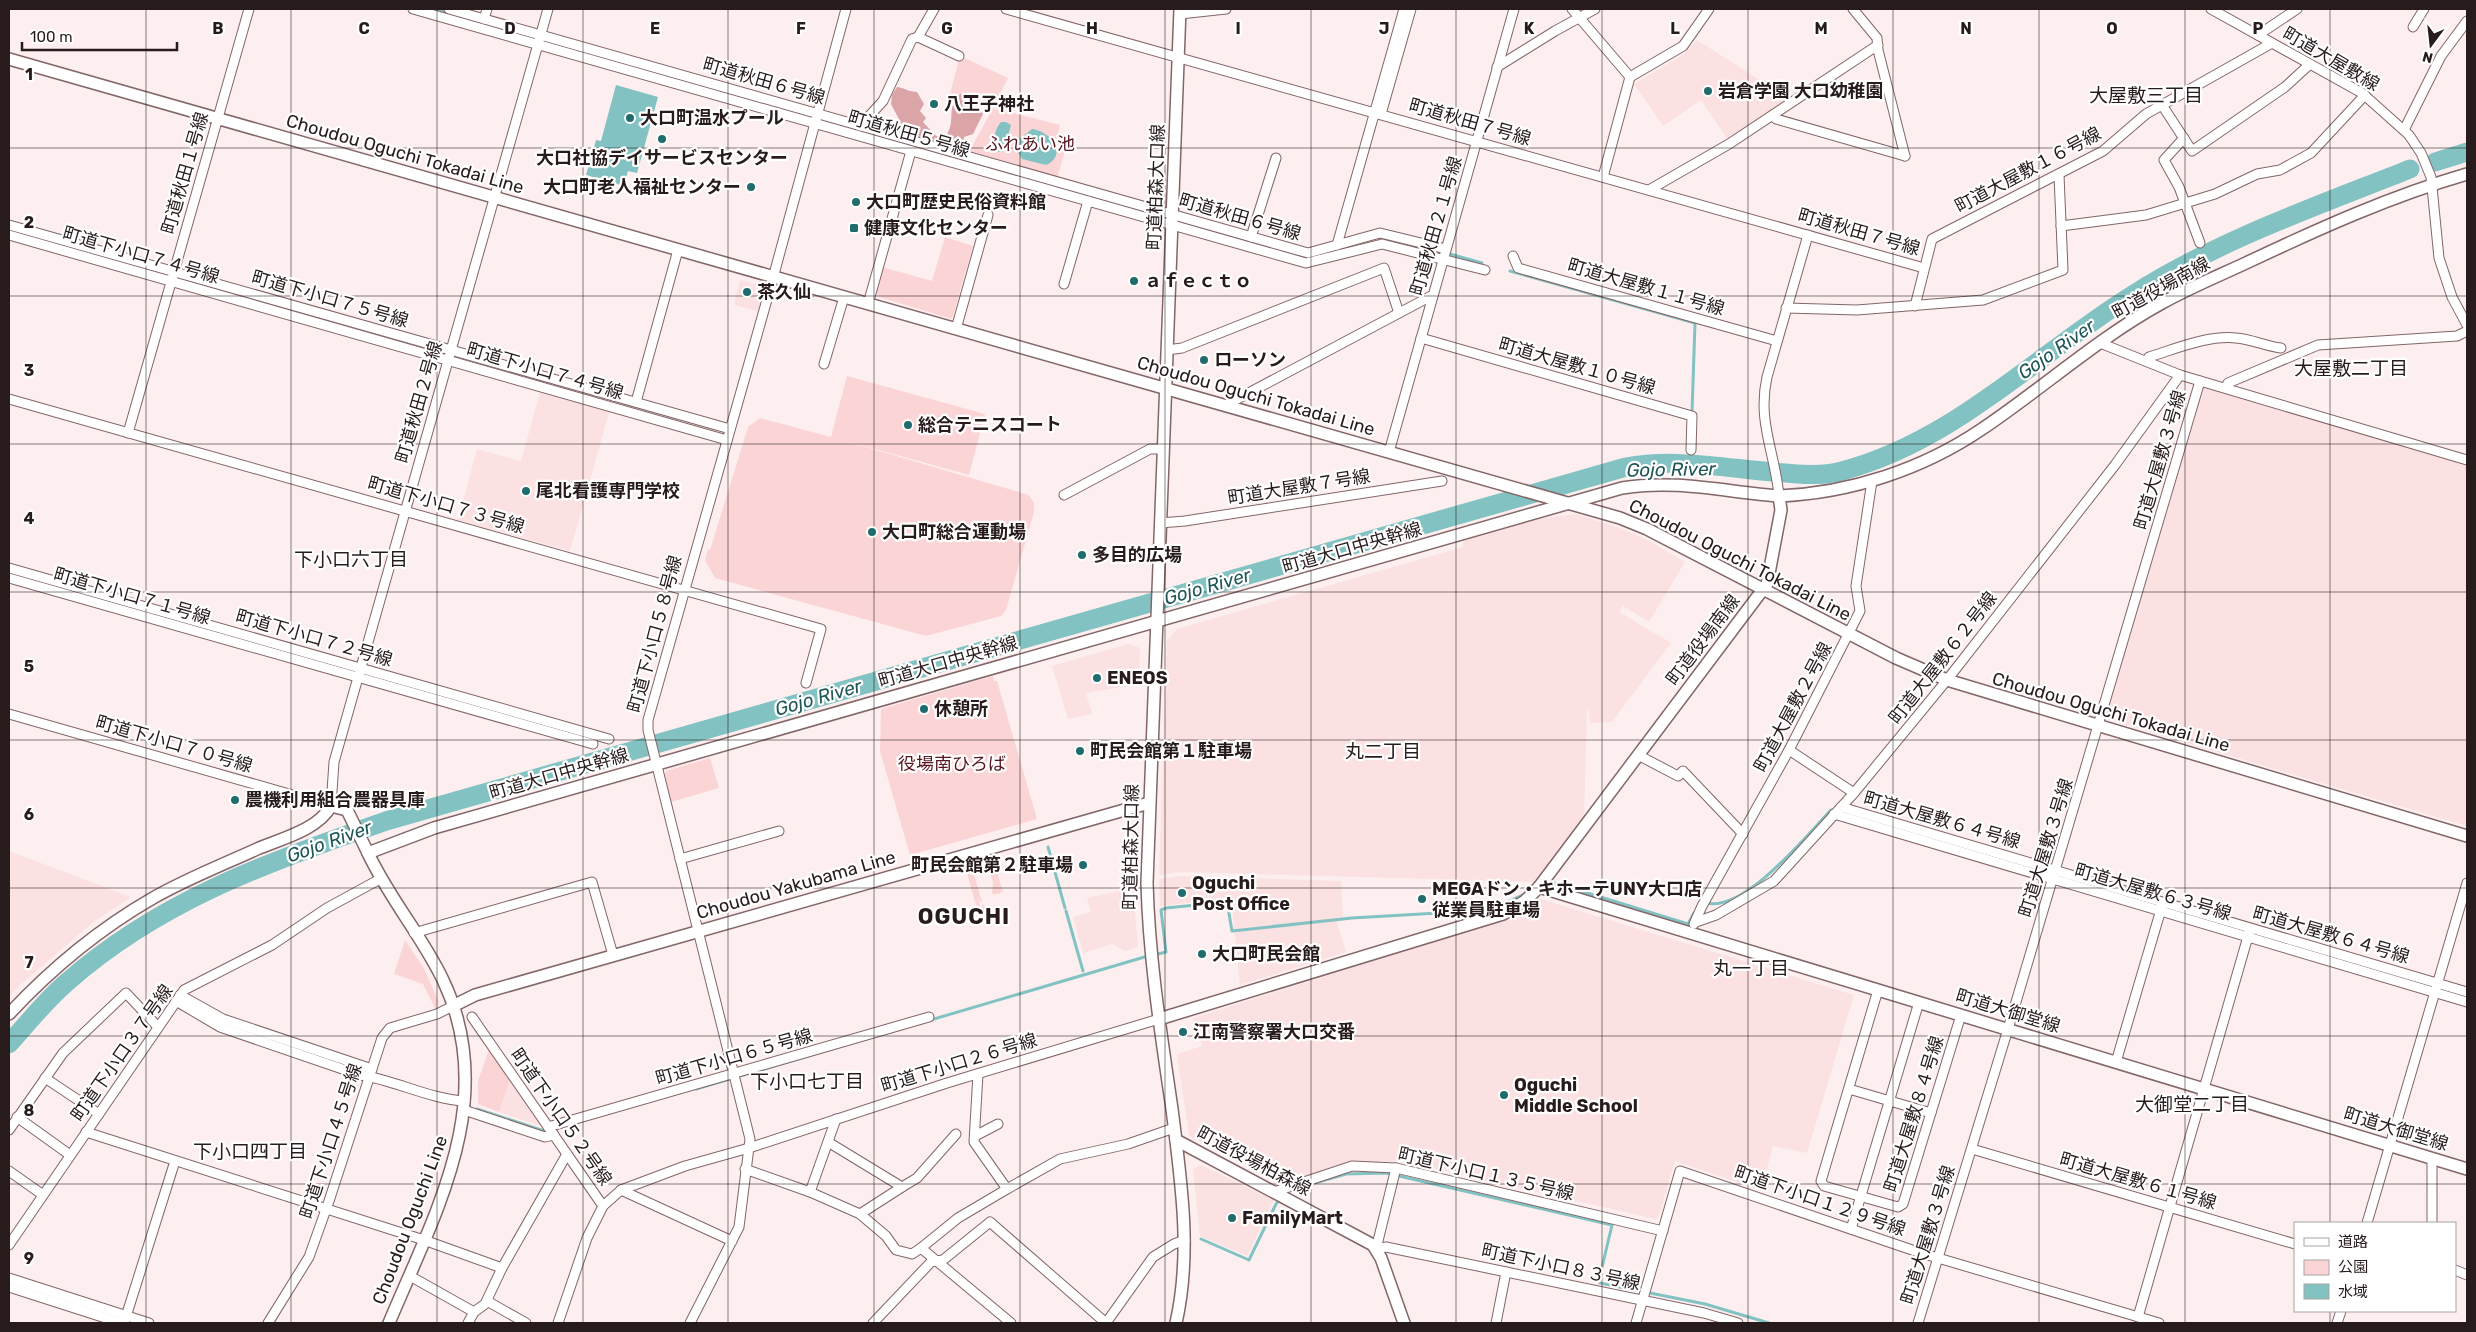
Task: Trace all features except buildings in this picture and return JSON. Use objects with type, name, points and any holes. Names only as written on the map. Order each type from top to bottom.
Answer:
[{"type":"street","name":"町道秋田１号線","points":[[128,433],[249,9]]},
{"type":"street","name":"町道秋田５号線","points":[[413,9],[1088,201],[1172,219],[1306,263],[1382,244],[1485,270]]},
{"type":"street","name":"町道秋田６号線","points":[[450,9],[817,113],[1172,219],[1251,237],[1308,253],[1380,234],[1446,249]]},
{"type":"street","points":[[484,19],[487,9]]},
{"type":"street","name":"町道秋田２号線","points":[[331,806],[334,762],[548,9]]},
{"type":"street","name":"町道下小口５８号線","points":[[690,1323],[732,1241],[741,1215],[745,1169],[750,1140],[648,730],[652,702],[730,429],[846,9]]},
{"type":"street","points":[[918,37],[934,9]]},
{"type":"street","name":"町道秋田７号線","points":[[1006,9],[1924,268]]},
{"type":"street","points":[[1180,11],[1226,9]]},
{"type":"street","points":[[1378,113],[1404,9]]},
{"type":"street","points":[[1337,245],[1411,9]]},
{"type":"street","name":"町道秋田２１号線","points":[[1389,452],[1514,9]]},
{"type":"street","points":[[1572,9],[1630,77]]},
{"type":"street","points":[[1497,67],[1555,30],[1595,9]]},
{"type":"street","points":[[1603,177],[1630,77],[1683,46],[1709,9]]},
{"type":"street","points":[[1773,115],[1776,119],[1906,156],[1877,38],[1853,9]]},
{"type":"street","name":"町道大屋敷線","points":[[2211,9],[2365,95],[2404,130],[2421,153],[2432,181],[2438,258],[2452,297],[2467,325]]},
{"type":"street","points":[[2258,35],[2296,9]]},
{"type":"street","points":[[2413,27],[2424,9]]},
{"type":"street","name":"町道柏森大口線","points":[[1176,1323],[1183,1285],[1185,1240],[1176,1140],[1148,925],[1149,803],[1155,623],[1180,11]]},
{"type":"street","points":[[2404,130],[2441,56],[2467,21]]},
{"type":"street","points":[[860,126],[883,101],[912,38],[918,37],[959,56]]},
{"type":"street","name":"町道大屋敷１６号線","points":[[1915,306],[1932,239],[2103,151],[2146,114],[2272,42]]},
{"type":"street","points":[[1649,190],[1729,144],[1878,45]]},
{"type":"street","name":"Choudou Oguchi Tokadai Line","points":[[9,59],[1634,523],[1908,664],[1947,680],[2467,836]]},
{"type":"street","points":[[2162,105],[2192,151],[2285,87],[2310,64]]},
{"type":"street","points":[[2061,226],[2146,215],[2215,194],[2258,174],[2280,170],[2297,162],[2320,144],[2365,95]]},
{"type":"street","points":[[2184,138],[2164,160],[2185,203],[2200,242]]},
{"type":"street","points":[[868,304],[911,151]]},
{"type":"street","points":[[1251,237],[1276,158]]},
{"type":"street","name":"町道役場南線","points":[[1159,1020],[1503,914],[1525,901],[1539,887],[1763,590],[1770,577],[1781,510],[1779,496],[1820,493],[1872,481],[1925,459],[1981,430],[2100,343],[2171,299],[2322,227],[2432,181],[2467,174]]},
{"type":"street","points":[[1786,308],[1857,310],[1983,300],[2063,270],[2059,175]]},
{"type":"street","points":[[1064,284],[1088,201]]},
{"type":"street","points":[[956,329],[988,215]]},
{"type":"street","name":"町道下小口７５号線","points":[[9,225],[730,429]]},
{"type":"street","name":"町道下小口７４号線","points":[[9,235],[726,440]]},
{"type":"street","points":[[1779,496],[1762,400],[1786,308],[1808,235]]},
{"type":"street","points":[[636,402],[678,250]]},
{"type":"street","name":"町道大屋敷１１号線","points":[[1513,256],[1518,268],[1777,341]]},
{"type":"street","points":[[1167,350],[1182,348],[1384,268],[1399,313]]},
{"type":"street","points":[[1226,405],[1433,295]]},
{"type":"street","points":[[824,364],[844,297]]},
{"type":"street","points":[[2226,388],[2228,383],[2318,345],[2457,336],[2467,331]]},
{"type":"street","name":"町道大屋敷１０号線","points":[[1421,338],[1692,416],[1691,450]]},
{"type":"street","points":[[2147,361],[2149,357],[2221,338],[2240,338],[2259,345],[2281,348]]},
{"type":"street","points":[[2100,343],[2180,375],[2467,460]]},
{"type":"street","name":"町道大屋敷６２号線","points":[[1696,922],[1716,914],[1774,881],[1854,793],[1947,680],[2115,465],[2180,375]]},
{"type":"street","name":"町道大屋敷３号線","points":[[1918,1323],[2099,727],[2200,381]]},
{"type":"street","name":"町道下小口７３号線","points":[[9,399],[821,629],[806,683]]},
{"type":"street","points":[[1064,495],[1150,449],[1163,449]]},
{"type":"street","name":"町道大屋敷７号線","points":[[1160,523],[1185,522],[1442,481]]},
{"type":"street","name":"町道大屋敷２号線","points":[[1690,934],[1702,906],[1789,750],[1861,607],[1856,586],[1872,481]]},
{"type":"street","name":"町道大口中央幹線","points":[[365,849],[656,761],[1155,623],[1622,488],[1646,484],[1705,486],[1779,496]]},
{"type":"street","name":"町道下小口７２号線","points":[[9,568],[610,739]]},
{"type":"street","name":"町道下小口７１号線","points":[[9,578],[594,744]]},
{"type":"street","name":"町道下小口７０号線","points":[[9,714],[331,806]]},
{"type":"street","points":[[1789,750],[1854,793]]},
{"type":"street","points":[[1638,755],[1678,776],[1683,771],[1742,834]]},
{"type":"street","name":"Choudou Yakubama Line","points":[[454,1005],[475,995],[1149,803]]},
{"type":"street","points":[[9,1014],[64,960],[131,911],[197,876],[309,826],[323,817],[331,806],[347,810],[365,849]]},
{"type":"street","name":"町道大屋敷６３号線","points":[[1838,811],[2249,933]]},
{"type":"street","points":[[680,859],[779,831]]},
{"type":"street","name":"Choudou Oguchi Line","points":[[365,849],[380,879],[436,966],[454,1005],[465,1054],[465,1105],[457,1152],[410,1276],[389,1323]]},
{"type":"street","name":"町道下小口３７号線","points":[[9,1245],[12,1232],[43,1195],[184,990],[272,945],[328,908],[380,879]]},
{"type":"street","points":[[414,933],[592,882],[613,956]]},
{"type":"street","points":[[2367,1222],[2467,883]]},
{"type":"street","name":"町道大御堂線","points":[[1539,887],[2467,1169]]},
{"type":"street","points":[[2116,1062],[2162,907]]},
{"type":"street","points":[[2138,1317],[2249,933]]},
{"type":"street","name":"町道大屋敷６４号線","points":[[2249,933],[2436,988]]},
{"type":"street","points":[[2436,988],[2467,992]]},
{"type":"street","points":[[2436,988],[2467,1002]]},
{"type":"street","name":"町道大屋敷８４号線","points":[[1878,990],[1821,1181],[1824,1186],[1898,1207],[1904,1204],[1961,1015]]},
{"type":"street","points":[[9,1130],[63,1053],[126,993],[158,1026]]},
{"type":"street","points":[[178,998],[220,1027],[314,1059],[370,1073]]},
{"type":"street","points":[[178,998],[223,1019],[370,1073],[373,1076],[465,1105],[545,1137],[554,1135]]},
{"type":"street","points":[[1851,1229],[1919,1002]]},
{"type":"street","name":"町道下小口４５号線","points":[[268,1323],[309,1258],[382,1038],[390,1028],[437,1014],[454,1005]]},
{"type":"street","name":"町道下小口５２号線","points":[[472,1017],[602,1206],[587,1238],[558,1323]]},
{"type":"street","name":"町道下小口６５号線","points":[[548,1127],[929,1017]]},
{"type":"street","name":"町道下小口２６号線","points":[[602,1206],[621,1190],[685,1166],[749,1148],[978,1074],[1159,1020]]},
{"type":"street","points":[[978,1074],[974,1142],[1007,1189]]},
{"type":"street","points":[[45,1078],[99,1114]]},
{"type":"street","points":[[1849,1089],[1931,1113]]},
{"type":"street","points":[[17,1118],[70,1155]]},
{"type":"street","points":[[810,1192],[836,1119]]},
{"type":"street","points":[[975,1136],[998,1124]]},
{"type":"street","points":[[745,1169],[810,1192],[860,1214],[886,1236],[896,1250],[912,1254],[958,1218],[1060,1159],[1128,1144],[1174,1128]]},
{"type":"street","points":[[86,1132],[424,1240],[502,1268]]},
{"type":"street","points":[[860,1214],[918,1178],[956,1134]]},
{"type":"street","name":"町道役場柏森線","points":[[1176,1140],[1360,1237],[1376,1249]]},
{"type":"street","points":[[828,1142],[902,1187]]},
{"type":"street","name":"町道大屋敷６１号線","points":[[1972,1149],[2294,1244]]},
{"type":"street","points":[[468,1323],[474,1312],[487,1301],[502,1268],[567,1154]]},
{"type":"street","points":[[2432,1158],[2432,1222]]},
{"type":"street","points":[[124,1321],[175,1161]]},
{"type":"street","name":"町道下小口１３５号線","points":[[1274,1192],[1352,1166],[1396,1168],[1663,1231]]},
{"type":"street","points":[[1396,1168],[1376,1249],[1404,1323]]},
{"type":"street","points":[[9,1171],[43,1195]]},
{"type":"street","name":"町道下小口１２９号線","points":[[1636,1323],[1680,1171],[1938,1258],[2159,1323]]},
{"type":"street","points":[[621,1190],[732,1241]]},
{"type":"street","points":[[873,1323],[931,1262],[943,1260],[990,1222],[1106,1323],[1153,1257],[1174,1244],[1185,1240]]},
{"type":"street","name":"町道下小口８３号線","points":[[1376,1249],[1386,1247],[1704,1313],[1738,1323]]},
{"type":"street","points":[[922,1248],[1011,1323]]},
{"type":"street","points":[[1496,1323],[1506,1272]]},
{"type":"street","points":[[410,1276],[474,1312]]},
{"type":"street","points":[[9,1278],[124,1321]]},
{"type":"street","points":[[9,1287],[124,1321],[148,1323]]},
{"type":"street","points":[[487,1301],[526,1323]]},
{"type":"shaded area","name":"岩倉学園 大口幼稚園","points":[[1697,40],[1788,98],[1728,140],[1701,100],[1663,126],[1634,84],[1684,54]]},
{"type":"shaded area","points":[[897,87],[917,92],[924,104],[920,111],[926,118],[923,122],[936,136],[946,136],[951,124],[953,104],[960,94],[970,96],[983,114],[973,134],[964,137],[964,147],[956,152],[910,140],[891,104],[892,95]]},
{"type":"shaded area","points":[[740,280],[762,286],[764,289],[758,311],[734,305]]},
{"type":"shaded area","points":[[2203,386],[2467,464],[2467,826],[2109,720],[2105,715]]},
{"type":"shaded area","name":"尾北看護専門学校","points":[[541,389],[610,409],[570,551],[458,520],[477,449],[521,461]]},
{"type":"shaded area","points":[[1576,514],[1620,528],[1647,540],[1685,562],[1649,622],[1623,606],[1619,612],[1671,643],[1612,722],[1590,723],[1589,710],[1587,709],[1584,817],[1534,882],[1181,872],[1159,875],[1167,641],[1177,629],[1463,547],[1463,540],[1536,519]]},
{"type":"shaded area","name":"ENEOS","points":[[1128,644],[1140,648],[1139,684],[1086,693],[1092,714],[1068,719],[1052,666]]},
{"type":"shaded area","points":[[9,851],[131,897],[92,923],[9,997]]},
{"type":"shaded area","points":[[1180,876],[1341,881],[1343,917],[1337,923],[1346,952],[1240,985],[1231,898],[1160,906],[1159,879]]},
{"type":"shaded area","points":[[1133,888],[1138,947],[1125,951],[1112,944],[1083,953],[1073,917],[1091,912],[1087,898]]},
{"type":"shaded area","name":"Oguchi Middle School","points":[[1541,899],[1854,995],[1807,1153],[1773,1146],[1761,1190],[1675,1161],[1658,1218],[1655,1219],[1402,1161],[1347,1163],[1284,1183],[1189,1136],[1177,1054],[1202,1046],[1193,1018],[1503,920]]},
{"type":"shaded area","points":[[510,1080],[524,1101],[541,1126],[499,1112]]},
{"type":"shaded area","name":"FamilyMart","points":[[1201,1165],[1274,1200],[1247,1256],[1200,1236],[1193,1169]]},
{"type":"green space","points":[[960,56],[1008,78],[993,108],[950,94]]},
{"type":"green space","name":"ふれあい池","points":[[993,108],[1060,125],[1057,137],[1068,140],[1057,179],[968,154]]},
{"type":"green space","points":[[945,237],[973,246],[952,319],[879,297],[876,291],[882,267],[932,281]]},
{"type":"green space","name":"大口町総合運動場","points":[[847,376],[985,414],[969,475],[835,438],[1029,495],[1034,503],[1034,512],[1006,610],[1001,616],[926,636],[715,578],[705,560],[708,549],[710,550],[748,427],[760,418],[831,437]]},
{"type":"green space","name":"役場南ひろば","points":[[993,676],[994,681],[997,681],[1037,819],[910,855],[880,751],[881,709]]},
{"type":"green space","points":[[710,758],[719,788],[671,802],[664,775],[666,771]]},
{"type":"green space","points":[[994,862],[1003,892],[994,895],[992,893],[993,882],[987,864]]},
{"type":"green space","points":[[972,868],[982,902],[978,898],[980,907],[983,905],[987,907],[988,911],[978,912],[966,870]]},
{"type":"green space","points":[[405,940],[423,967],[439,1002],[436,1010],[423,984],[394,974]]},
{"type":"green space","points":[[489,1049],[510,1080],[499,1112],[478,1104],[478,1081]]},
{"type":"water","name":"大口町温水プール","points":[[616,85],[658,97],[637,173],[628,171],[624,186],[586,175],[596,140],[601,141]]},
{"type":"water","points":[[1001,122],[1011,125],[1004,151],[1000,152],[997,151],[995,140],[997,128]]},
{"type":"water","points":[[1032,129],[1050,138],[1056,149],[1056,155],[1053,160],[1046,165],[1022,159],[1015,147],[1018,140]]},
{"type":"waterway","points":[[436,9],[448,12]]},
{"type":"waterway","name":"Gojo River","points":[[2435,162],[2467,152]]},
{"type":"waterway","name":"Gojo River","points":[[9,1044],[58,990],[102,954],[140,928],[178,906],[259,868],[386,821],[1626,467],[1662,463],[1718,466],[1790,474],[1816,474],[1842,471],[1883,457],[1922,439],[1958,418],[2098,318],[2166,275],[2234,240],[2410,169]]},
{"type":"waterway","points":[[1139,210],[1169,218]]},
{"type":"waterway","points":[[1175,220],[1302,256],[1306,255]]},
{"type":"waterway","points":[[1378,237],[1403,243]]},
{"type":"waterway","points":[[1450,254],[1482,263]]},
{"type":"waterway","points":[[1510,271],[1695,323],[1692,412]]},
{"type":"waterway","points":[[65,589],[355,672]]},
{"type":"waterway","points":[[364,674],[596,740]]},
{"type":"waterway","points":[[1706,903],[1722,903],[1738,896],[1756,884],[1774,870],[1831,810],[1836,811]]},
{"type":"waterway","points":[[1048,847],[1065,908]]},
{"type":"waterway","points":[[2036,870],[2284,943]]},
{"type":"waterway","points":[[1547,886],[1555,883],[1688,924],[1694,913]]},
{"type":"waterway","points":[[1154,955],[1166,952],[1161,910],[1166,908],[1227,902],[1232,931],[1352,918],[1473,911],[1501,905],[1527,893]]},
{"type":"waterway","points":[[1066,911],[1083,971]]},
{"type":"waterway","points":[[696,1089],[1148,956]]},
{"type":"waterway","points":[[2353,963],[2397,976]]},
{"type":"waterway","points":[[307,1052],[365,1071]]},
{"type":"waterway","points":[[477,1109],[544,1131],[548,1130]]},
{"type":"waterway","points":[[1311,1184],[1346,1174],[1386,1173],[1612,1225],[1599,1280],[1600,1283],[1705,1304],[1769,1323]]},
{"type":"waterway","points":[[1201,1239],[1249,1260],[1276,1204],[1281,1199]]},
{"type":"place","name":"岩倉学園 大口幼稚園","points":[[1708,91]]},
{"type":"place","name":"八王子神社","points":[[934,104]]},
{"type":"place","name":"大口町温水プール","points":[[630,118]]},
{"type":"place","name":"大口社協デイサービスセンター","points":[[662,139]]},
{"type":"place","name":"大口町老人福祉センター","points":[[751,187]]},
{"type":"place","name":"大口町歴史民俗資料館","points":[[856,202]]},
{"type":"place","name":"健康文化センター","points":[[854,228]]},
{"type":"place","name":"ａｆｅｃｔｏ","points":[[1134,281]]},
{"type":"place","name":"茶久仙","points":[[747,292]]},
{"type":"place","name":"ローソン","points":[[1204,360]]},
{"type":"place","name":"総合テニスコート","points":[[908,425]]},
{"type":"place","name":"尾北看護専門学校","points":[[526,491]]},
{"type":"place","name":"大口町総合運動場","points":[[872,532]]},
{"type":"place","name":"多目的広場","points":[[1082,555]]},
{"type":"place","name":"ENEOS","points":[[1097,678]]},
{"type":"place","name":"休憩所","points":[[924,709]]},
{"type":"place","name":"町民会館第１駐車場","points":[[1080,751]]},
{"type":"place","name":"農機利用組合農器具庫","points":[[235,800]]},
{"type":"place","name":"町民会館第２駐車場","points":[[1083,865]]},
{"type":"place","name":"Oguchi Post Office","points":[[1182,893]]},
{"type":"place","name":"MEGAドン・キホーテUNY大口店 従業員駐車場","points":[[1422,899]]},
{"type":"place","name":"大口町民会館","points":[[1202,954]]},
{"type":"place","name":"江南警察署大口交番","points":[[1183,1032]]},
{"type":"place","name":"Oguchi Middle School","points":[[1504,1095]]},
{"type":"place","name":"FamilyMart","points":[[1232,1218]]},
{"type":"district","name":"大屋敷三丁目","points":[[2146,95]]},
{"type":"district","name":"大屋敷二丁目","points":[[2351,368]]},
{"type":"district","name":"下小口六丁目","points":[[351,559]]},
{"type":"district","name":"丸二丁目","points":[[1383,751]]},
{"type":"district","name":"OGUCHI","points":[[964,916]]},
{"type":"district","name":"丸一丁目","points":[[1751,968]]},
{"type":"district","name":"下小口七丁目","points":[[807,1081]]},
{"type":"district","name":"大御堂二丁目","points":[[2192,1104]]},
{"type":"district","name":"下小口四丁目","points":[[250,1151]]}]
